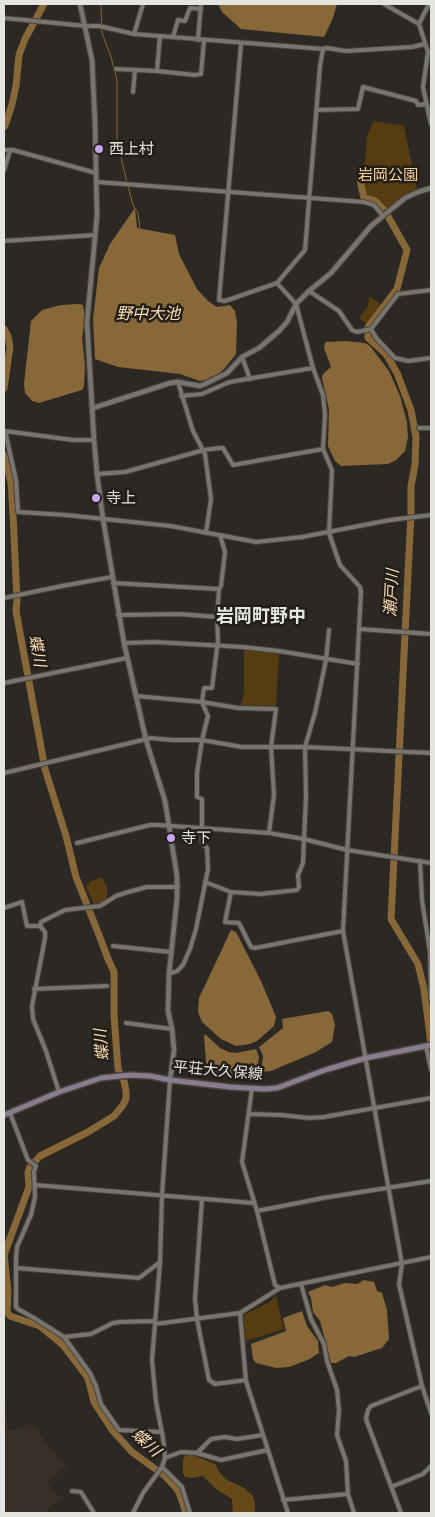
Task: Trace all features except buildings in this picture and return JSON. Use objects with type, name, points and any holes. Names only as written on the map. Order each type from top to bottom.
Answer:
[{"type":"main road","name":"平荘大久保線","points":[[4,1115],[85,1082],[119,1076],[150,1076],[170,1080],[252,1088],[277,1088],[325,1070],[366,1058],[428,1046]]},
{"type":"street","points":[[80,4],[92,60],[97,182],[97,216],[88,322],[97,474],[118,615],[146,740],[165,801],[178,888],[170,952],[168,1011],[174,1050],[170,1080],[162,1195],[153,1373],[165,1458],[157,1476],[143,1493],[134,1513]]},
{"type":"street","points":[[134,34],[143,4]]},
{"type":"street","points":[[384,4],[419,24]]},
{"type":"street","points":[[429,4],[419,24],[428,52],[429,64],[423,87],[431,124]]},
{"type":"street","points":[[173,37],[178,20],[185,21],[190,8],[201,6],[198,40]]},
{"type":"street","points":[[4,18],[99,26],[134,34],[323,50],[327,48],[346,52],[412,47],[425,44]]},
{"type":"street","points":[[157,72],[160,36]]},
{"type":"street","points":[[116,69],[201,74],[204,40]]},
{"type":"street","points":[[241,44],[219,300],[225,301],[276,283],[305,250],[320,66],[323,50]]},
{"type":"street","points":[[133,92],[135,70]]},
{"type":"street","points":[[317,110],[358,109],[363,87],[416,101],[418,105],[426,104]]},
{"type":"street","points":[[4,150],[96,173]]},
{"type":"street","points":[[4,170],[10,150]]},
{"type":"street","points":[[97,182],[364,202],[374,205],[383,216]]},
{"type":"street","points":[[93,408],[139,392],[178,382],[200,386],[227,373],[242,358],[259,348],[279,331],[287,322],[296,304],[331,273],[371,226],[406,198],[431,188]]},
{"type":"street","points":[[4,241],[95,235]]},
{"type":"street","points":[[276,283],[296,304],[313,368],[323,395],[325,415],[323,449],[332,470],[329,533],[340,565],[360,587],[361,592],[344,931],[402,1264],[400,1284],[422,1386],[431,1413]]},
{"type":"street","points":[[309,291],[338,311],[352,330],[357,332],[371,328],[398,294],[431,290]]},
{"type":"street","points":[[371,328],[377,339],[395,358],[408,361],[431,358]]},
{"type":"street","points":[[242,358],[250,378]]},
{"type":"street","points":[[181,396],[202,394],[227,383],[250,378],[313,368]]},
{"type":"street","points":[[178,382],[193,430],[204,450],[211,499],[206,532]]},
{"type":"street","points":[[419,428],[431,428]]},
{"type":"street","points":[[94,440],[73,440],[5,431],[16,480],[18,512],[171,526],[256,542],[329,533],[431,515]]},
{"type":"street","points":[[97,474],[125,472],[204,450],[223,448],[232,465],[323,449]]},
{"type":"street","points":[[4,459],[11,460]]},
{"type":"street","points":[[169,974],[177,971],[183,965],[190,949],[196,929],[208,868],[207,848],[202,843],[202,800],[197,797],[197,786],[202,740],[208,716],[202,702],[204,688],[212,688],[217,646],[216,617],[225,552],[220,535]]},
{"type":"street","points":[[4,598],[112,577]]},
{"type":"street","points":[[113,583],[219,589]]},
{"type":"street","points":[[118,615],[170,614],[216,617]]},
{"type":"street","points":[[359,629],[431,634]]},
{"type":"street","points":[[205,882],[231,892],[266,894],[296,890],[299,887],[298,875],[303,862],[306,796],[305,747],[315,713],[326,660],[329,630]]},
{"type":"street","points":[[124,643],[155,642],[280,651],[358,664]]},
{"type":"street","points":[[4,683],[127,658]]},
{"type":"street","points":[[136,696],[202,702],[238,708],[276,709],[272,747],[274,794],[269,833]]},
{"type":"street","points":[[4,773],[151,738],[202,740],[242,746],[431,753]]},
{"type":"street","points":[[77,843],[150,825],[170,826],[269,833],[304,839],[347,850],[431,862]]},
{"type":"street","points":[[420,861],[422,900],[430,952],[431,999]]},
{"type":"street","points":[[40,926],[41,922],[65,910],[100,906],[116,896],[128,892],[147,887],[178,888]]},
{"type":"street","points":[[231,892],[225,922],[239,923],[251,946],[255,948],[344,931]]},
{"type":"street","points":[[4,908],[22,902],[27,926],[40,926]]},
{"type":"street","points":[[40,926],[45,932],[45,938],[34,990],[33,1019],[46,1051],[59,1092]]},
{"type":"street","points":[[112,946],[170,952]]},
{"type":"street","points":[[34,990],[107,986]]},
{"type":"street","points":[[126,1023],[172,1029]]},
{"type":"street","points":[[428,1046],[431,1069]]},
{"type":"street","points":[[252,1088],[242,1162],[257,1211],[275,1285],[280,1288]]},
{"type":"street","points":[[249,1114],[309,1118],[324,1117],[431,1098]]},
{"type":"street","points":[[10,1113],[28,1160],[36,1166],[34,1171],[35,1197],[31,1215],[17,1247],[16,1306],[64,1337],[90,1373],[102,1404],[119,1430],[161,1432]]},
{"type":"street","points":[[257,1211],[323,1198],[431,1181]]},
{"type":"street","points":[[35,1185],[254,1203]]},
{"type":"street","points":[[202,1199],[197,1263],[196,1318],[208,1380],[215,1384],[246,1380]]},
{"type":"street","points":[[64,1337],[91,1334],[114,1323],[154,1321],[155,1324],[240,1313],[280,1288],[431,1257]]},
{"type":"street","points":[[16,1268],[139,1278],[159,1263]]},
{"type":"street","points":[[301,1284],[311,1319],[324,1344],[326,1361],[336,1390],[339,1410],[338,1434],[346,1460],[348,1494],[354,1513]]},
{"type":"street","points":[[240,1313],[246,1380],[288,1513]]},
{"type":"street","points":[[401,1513],[366,1419],[371,1406],[422,1386]]},
{"type":"street","points":[[197,1453],[211,1439],[225,1437],[237,1439],[263,1435]]},
{"type":"street","points":[[165,1458],[181,1452],[197,1453],[221,1460],[268,1450]]},
{"type":"street","points":[[391,1487],[423,1474],[431,1466]]},
{"type":"street","points":[[162,1467],[182,1487],[190,1513]]},
{"type":"street","points":[[72,1491],[81,1492],[94,1513]]},
{"type":"street","points":[[283,1500],[348,1494]]},
{"type":"shaded area","points":[[4,1383],[8,1431],[32,1424],[67,1466],[47,1482],[61,1499],[44,1513],[4,1513]]},
{"type":"shaded area","points":[[190,1454],[215,1464],[227,1480],[244,1488],[253,1496],[255,1513],[233,1513],[232,1499],[216,1489],[203,1476],[185,1477],[183,1473],[183,1459],[186,1455]]},
{"type":"green space","name":"岩岡公園","points":[[374,121],[404,126],[417,189],[386,210],[375,199],[365,197],[361,170],[365,161],[367,136]]},
{"type":"green space","points":[[369,296],[382,305],[368,325],[359,318],[368,306]]},
{"type":"green space","points":[[244,649],[264,649],[279,653],[276,706],[241,705],[244,693]]},
{"type":"green space","points":[[102,877],[107,887],[107,899],[97,905],[94,904],[86,886],[89,885],[89,882]]},
{"type":"green space","points":[[276,1296],[284,1329],[246,1341],[243,1315],[268,1303]]},
{"type":"water","points":[[218,4],[337,4],[324,37],[241,29],[222,12]]},
{"type":"water","name":"野中大池","points":[[135,208],[137,228],[175,235],[179,254],[197,289],[208,301],[217,307],[230,305],[235,311],[237,323],[236,354],[225,368],[207,380],[200,381],[180,374],[118,367],[95,359],[93,319],[99,268],[110,244]]},
{"type":"water","points":[[61,305],[83,305],[85,318],[82,338],[85,365],[84,386],[82,390],[39,403],[32,401],[25,393],[24,384],[31,321],[42,310]]},
{"type":"water","points":[[346,341],[365,343],[370,346],[389,371],[400,396],[407,422],[408,437],[405,451],[396,460],[388,464],[341,466],[335,461],[328,446],[329,409],[322,378],[323,374],[331,367],[324,348],[325,342]]},
{"type":"water","points":[[231,930],[236,932],[261,981],[276,1017],[274,1026],[257,1041],[236,1046],[221,1039],[202,1022],[198,1012],[199,998]]},
{"type":"water","points":[[328,1011],[332,1014],[335,1025],[332,1042],[316,1052],[271,1071],[261,1072],[263,1056],[259,1047],[283,1028],[282,1019]]},
{"type":"water","points":[[205,1034],[220,1048],[229,1052],[236,1053],[256,1049],[259,1057],[256,1077],[207,1074]]},
{"type":"water","points":[[364,1280],[374,1282],[377,1291],[382,1293],[387,1310],[389,1339],[382,1348],[354,1357],[349,1356],[336,1363],[331,1363],[320,1321],[313,1312],[308,1292],[325,1285],[332,1287],[345,1283],[357,1284]]},
{"type":"water","points":[[302,1311],[307,1326],[318,1341],[319,1353],[310,1359],[289,1367],[276,1368],[256,1363],[253,1359],[251,1344],[286,1331],[283,1318]]},
{"type":"waterway","name":"蝶川","points":[[4,127],[16,86],[19,55],[25,39],[44,4]]},
{"type":"waterway","points":[[101,4],[102,33],[117,80],[117,141],[127,182]]},
{"type":"waterway","name":"瀬戸川","points":[[360,180],[364,198],[375,201],[385,211],[407,250],[397,289],[368,327],[368,338],[386,354],[397,373],[411,410],[416,437],[415,465],[411,486],[391,919],[418,964],[424,989],[431,1044]]},
{"type":"waterway","points":[[128,186],[133,205],[138,213],[140,229]]},
{"type":"waterway","name":"蝶川","points":[[4,329],[8,336],[10,347],[4,388]]},
{"type":"waterway","name":"蝶川","points":[[4,455],[11,482],[16,611],[45,769],[66,836],[76,877],[114,972],[114,1015],[118,1069],[124,1081],[126,1091],[126,1099],[114,1116],[88,1132],[40,1156],[30,1167],[28,1173],[29,1187],[4,1255],[8,1291],[7,1312],[10,1316],[40,1326],[63,1345],[88,1378],[94,1402],[113,1431],[132,1452],[165,1476],[176,1488],[186,1513]]},
{"type":"place","name":"西上村","points":[[99,149]]},
{"type":"place","name":"寺上","points":[[96,498]]},
{"type":"place","name":"寺下","points":[[171,838]]},
{"type":"district","name":"岩岡町野中","points":[[261,617]]}]
